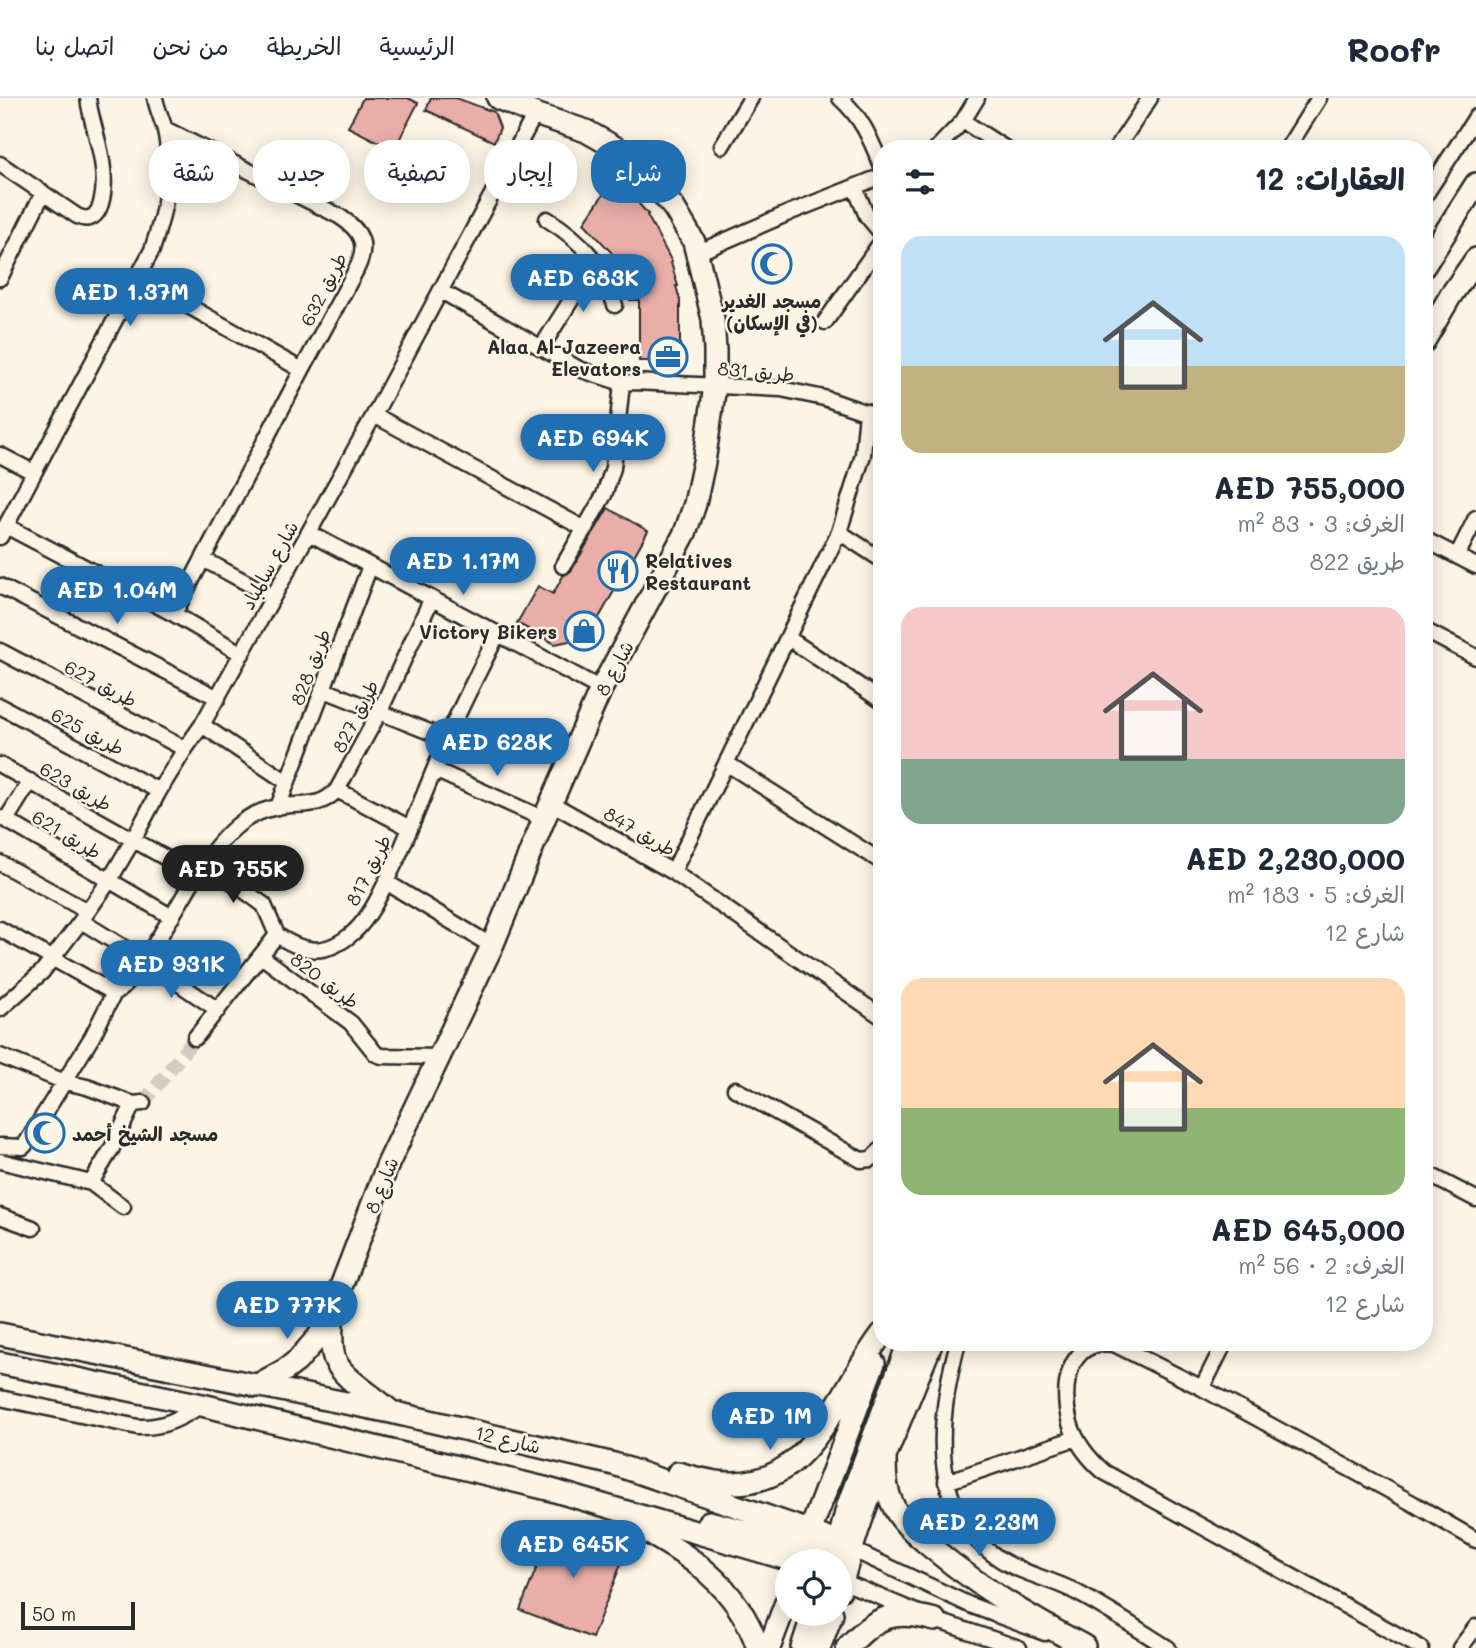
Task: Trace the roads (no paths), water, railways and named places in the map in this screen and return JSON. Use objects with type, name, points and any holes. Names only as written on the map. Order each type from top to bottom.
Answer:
[{"type":"street","points":[[0,164],[82,219],[94,217],[98,212],[102,194],[103,168],[88,98]]},
{"type":"street","points":[[155,98],[165,129],[169,160],[162,221],[137,277],[3,532],[174,614],[242,654]]},
{"type":"street","name":"شارع 8","points":[[256,1386],[297,1361],[319,1336],[332,1310],[388,1164],[492,946],[601,690],[685,533],[695,504],[704,462],[715,386],[715,350],[713,318],[694,242],[674,208],[645,173],[616,148],[586,131],[498,98]]},
{"type":"street","points":[[722,146],[751,98]]},
{"type":"street","points":[[840,98],[858,116],[873,146]]},
{"type":"street","points":[[945,140],[963,121],[977,98]]},
{"type":"street","points":[[1122,140],[1150,98]]},
{"type":"street","points":[[1293,140],[1319,98]]},
{"type":"street","name":"شارع سالمباد","points":[[2,1005],[42,972],[84,916],[202,725],[374,415],[535,114]]},
{"type":"street","points":[[1433,183],[1476,117]]},
{"type":"street","points":[[963,121],[992,140]]},
{"type":"street","name":"طريق 632","points":[[165,129],[339,216],[348,222],[362,240],[363,250],[360,261],[174,614]]},
{"type":"street","points":[[697,253],[780,216],[873,180]]},
{"type":"street","points":[[1433,252],[1476,184]]},
{"type":"street","points":[[855,188],[873,223]]},
{"type":"street","points":[[0,278],[6,251],[43,193]]},
{"type":"street","points":[[547,219],[582,245],[607,283],[615,305]]},
{"type":"street","points":[[825,322],[873,254]]},
{"type":"street","points":[[1433,326],[1476,259]]},
{"type":"street","points":[[541,348],[595,262]]},
{"type":"street","points":[[137,277],[302,370]]},
{"type":"street","name":"طريق 831","points":[[441,291],[579,369],[622,383],[781,390],[824,398],[873,414]]},
{"type":"street","points":[[564,566],[604,495],[613,468],[622,383]]},
{"type":"street","points":[[673,872],[839,532],[863,455],[867,412]]},
{"type":"street","points":[[374,415],[585,529]]},
{"type":"street","points":[[0,455],[33,472]]},
{"type":"street","points":[[1457,556],[1476,517]]},
{"type":"street","points":[[839,532],[873,554]]},
{"type":"street","points":[[309,533],[601,690]]},
{"type":"street","points":[[1433,544],[1476,566]]},
{"type":"street","points":[[204,559],[273,597]]},
{"type":"street","name":"طريق 828","points":[[278,807],[370,566]]},
{"type":"street","points":[[0,586],[218,698]]},
{"type":"street","name":"طريق 827","points":[[337,790],[380,711],[431,600]]},
{"type":"street","name":"طريق 817","points":[[277,935],[291,945],[307,950],[324,949],[354,932],[366,918],[386,882],[447,738],[498,635]]},
{"type":"street","points":[[1433,635],[1476,657]]},
{"type":"street","points":[[788,638],[873,695]]},
{"type":"street","name":"طريق 627","points":[[0,651],[185,749]]},
{"type":"street","points":[[322,689],[447,738]]},
{"type":"street","name":"طريق 625","points":[[0,706],[159,791]]},
{"type":"street","points":[[202,725],[287,782]]},
{"type":"street","points":[[726,763],[873,856]]},
{"type":"street","name":"طريق 623","points":[[0,765],[133,840],[201,868],[264,905],[277,935]]},
{"type":"street","name":"طريق 847","points":[[435,770],[548,811],[673,872],[873,1011]]},
{"type":"street","name":"طريق 621","points":[[30,781],[3,819],[172,917]]},
{"type":"street","points":[[0,929],[114,993],[121,991],[144,960],[201,868],[221,841],[256,813],[278,807],[321,803],[337,790],[410,828]]},
{"type":"street","points":[[0,863],[84,916],[218,1010]]},
{"type":"street","points":[[386,882],[492,946]]},
{"type":"street","points":[[195,1038],[277,935]]},
{"type":"street","name":"طريق 820","points":[[261,956],[351,1023],[376,1054],[439,1057]]},
{"type":"street","points":[[0,1146],[25,1145],[92,1037],[114,993]]},
{"type":"street","points":[[0,1056],[65,1082],[138,1103],[91,1183]]},
{"type":"street","points":[[735,1088],[861,1160],[873,1158]]},
{"type":"street","points":[[0,1161],[91,1183],[123,1207]]},
{"type":"street","points":[[1433,1177],[1476,1199]]},
{"type":"street","points":[[0,1216],[33,1228]]},
{"type":"street","name":"شارع 8","points":[[332,1310],[332,1349],[336,1361],[346,1376],[391,1412]]},
{"type":"street","name":"شارع 12","points":[[0,1334],[391,1412],[614,1464],[803,1549]]},
{"type":"street","points":[[614,1464],[633,1464],[717,1482],[751,1482],[767,1478],[798,1458],[811,1445],[873,1348]]},
{"type":"street","points":[[830,1549],[879,1351]]},
{"type":"street","points":[[831,1549],[906,1351]]},
{"type":"street","points":[[833,1549],[885,1455],[928,1351]]},
{"type":"street","points":[[956,1351],[944,1411],[943,1447],[946,1482],[953,1505],[965,1527],[981,1545],[1001,1560],[1071,1589],[1168,1648]]},
{"type":"street","points":[[1082,1351],[1073,1363],[1068,1378],[1067,1408],[1076,1438],[1093,1462],[1116,1480],[1421,1648]]},
{"type":"street","points":[[1128,1351],[1202,1388],[1476,1540]]},
{"type":"street","points":[[1202,1388],[1220,1351]]},
{"type":"street","name":"شارع 12","points":[[0,1363],[202,1405],[782,1549]]},
{"type":"street","points":[[0,1398],[138,1427],[168,1424],[202,1405]]},
{"type":"street","points":[[946,1482],[1076,1438]]},
{"type":"street","points":[[885,1455],[887,1491],[898,1515],[906,1525],[980,1585],[1037,1621],[1087,1647]]},
{"type":"street","points":[[479,1473],[498,1468],[509,1470],[788,1549]]},
{"type":"street","points":[[584,1501],[672,1547],[716,1579],[732,1595],[744,1614],[758,1648]]},
{"type":"street","name":"شارع 12","points":[[852,1568],[1087,1647]]},
{"type":"street","name":"شارع 12","points":[[852,1574],[935,1620],[1019,1648]]},
{"type":"street","points":[[847,1648],[867,1628],[885,1618],[906,1614],[935,1620]]},
{"type":"street","points":[[769,1648],[777,1626]]},
{"type":"street","points":[[802,1648],[809,1626]]},
{"type":"street","points":[[819,1648],[827,1626]]},
{"type":"street","points":[[1460,1648],[1476,1627]]},
{"type":"tunnel","points":[[143,1103],[195,1038]]},
{"type":"place","name":"مسجد الغدير (في الإسكان)","points":[[772,264]]},
{"type":"place","name":"Alaa Al-Jazeera Elevators","points":[[668,357]]},
{"type":"place","name":"Relatives Restaurant","points":[[618,571]]},
{"type":"place","name":"Victory Bikers","points":[[584,631]]},
{"type":"place","name":"مسجد الشيخ أحمد","points":[[45,1133]]}]
